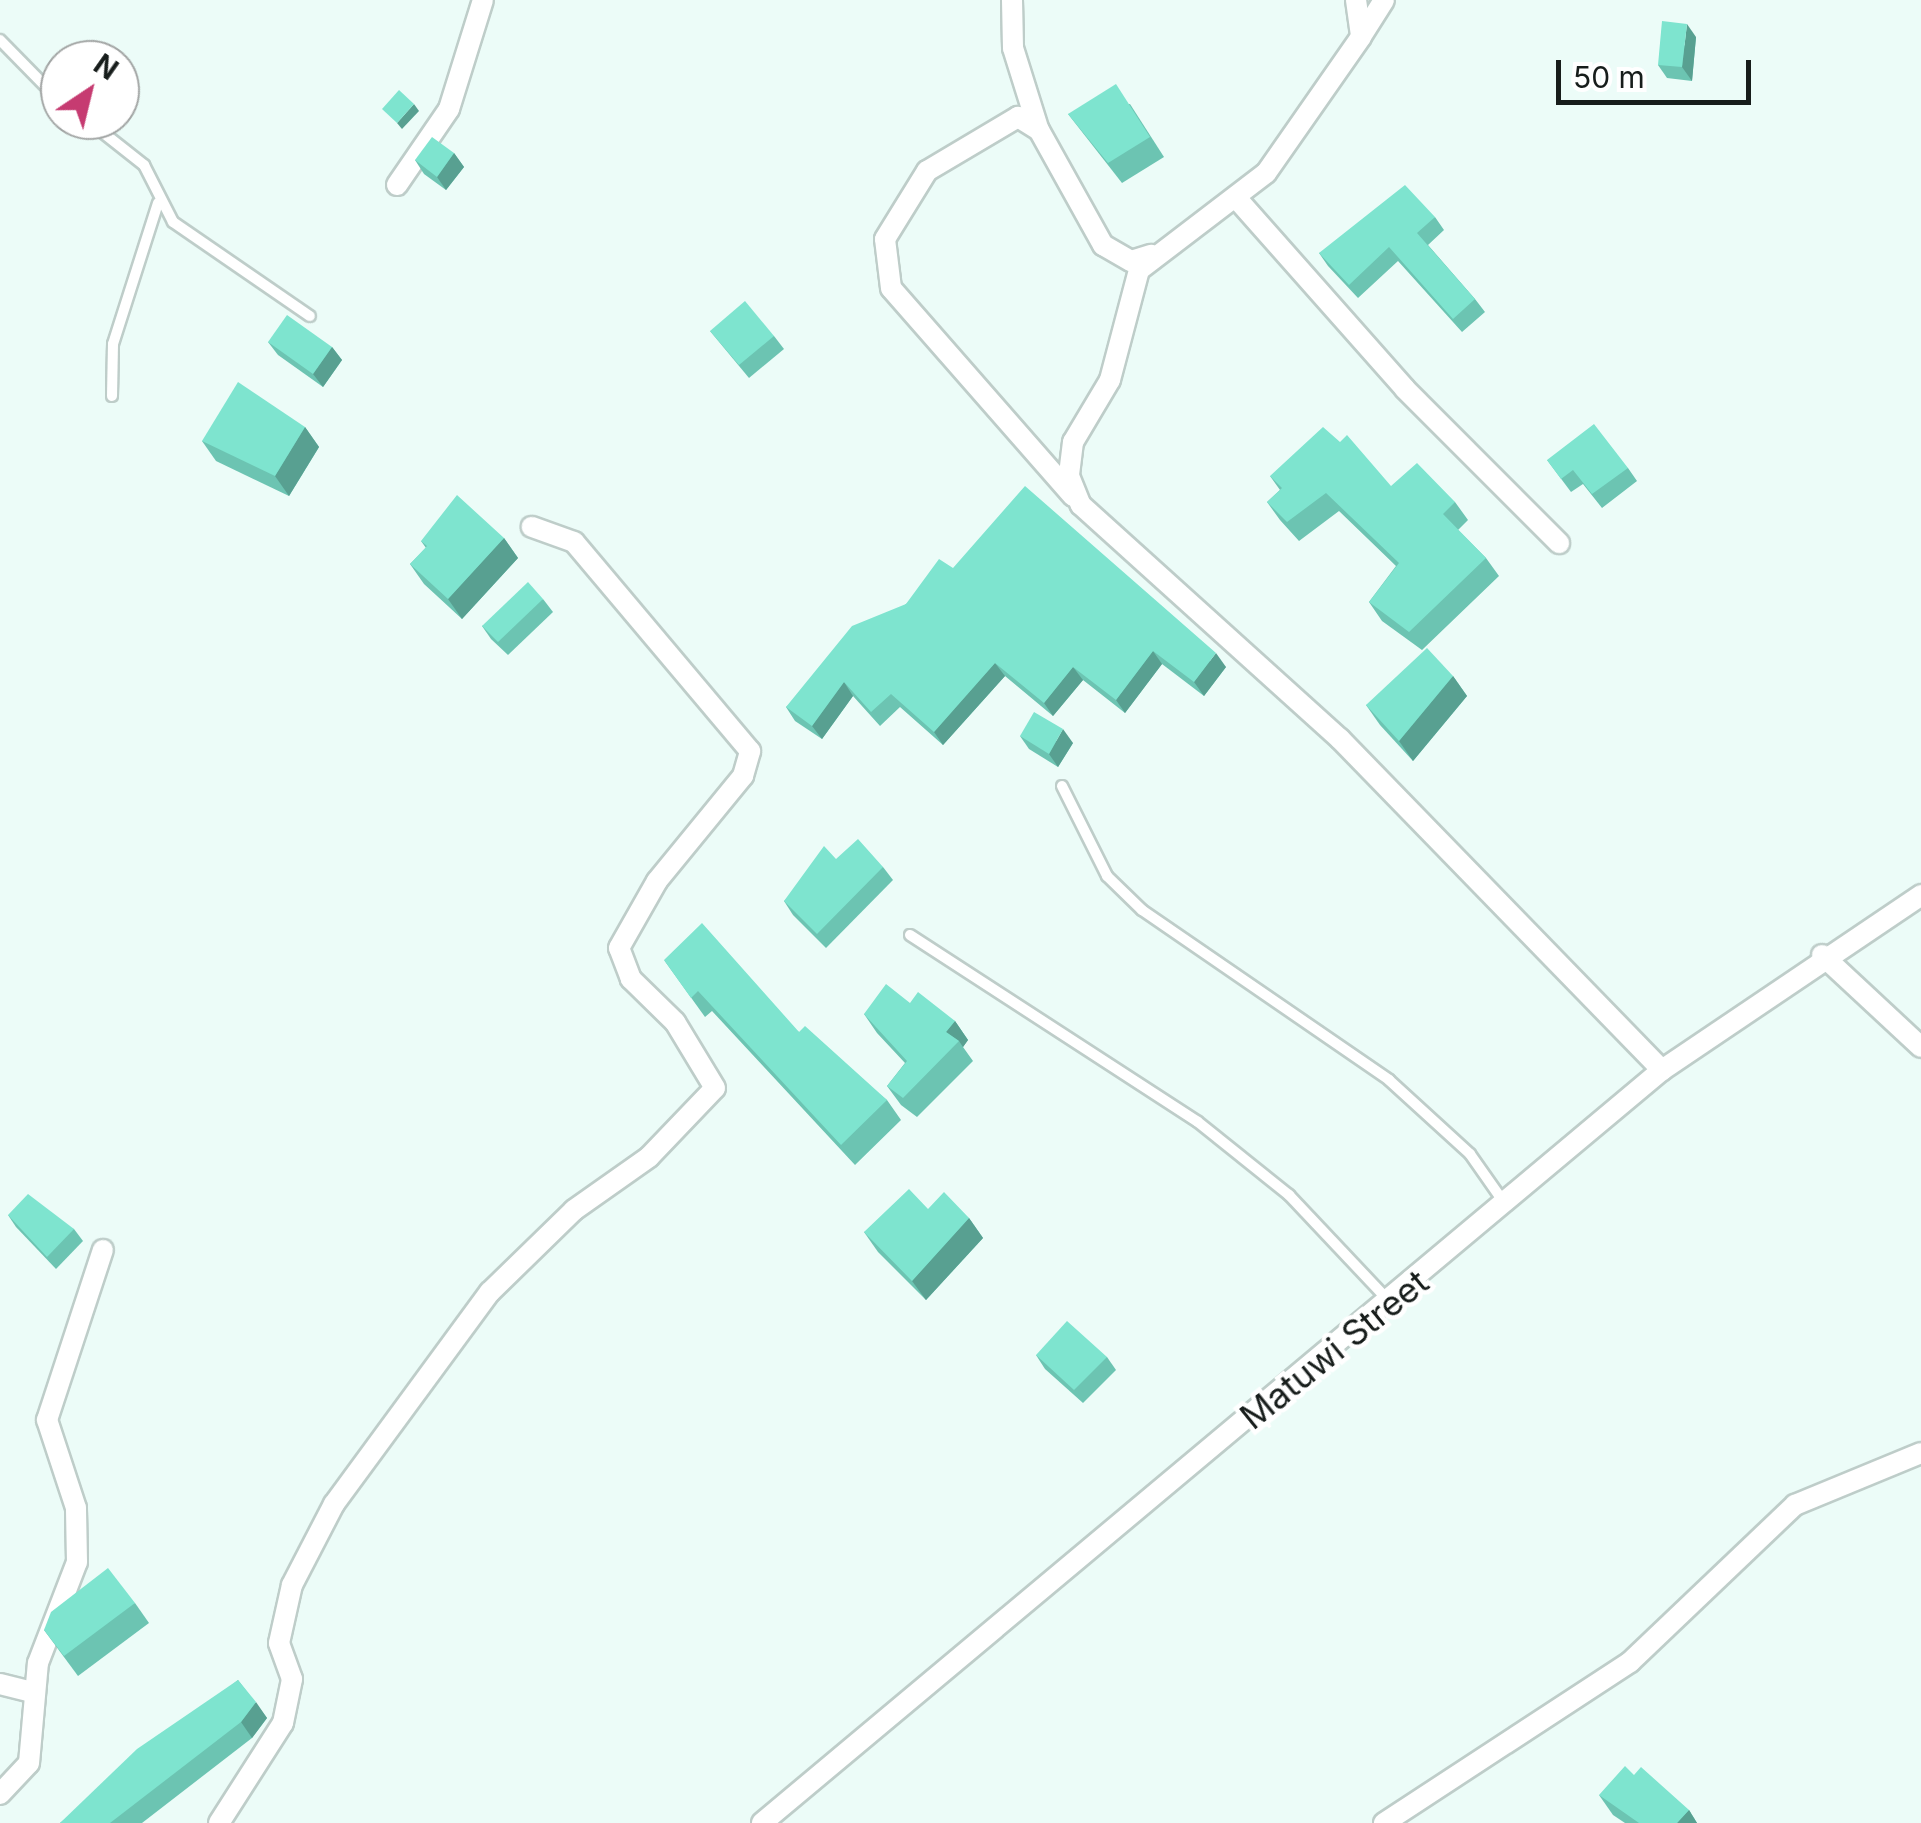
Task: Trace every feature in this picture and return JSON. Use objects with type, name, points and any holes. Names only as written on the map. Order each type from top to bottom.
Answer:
[{"type":"street","points":[[397,186],[449,109],[483,0]]},
{"type":"street","points":[[1012,0],[1013,48],[1039,130],[1103,245],[1130,261],[1154,254],[1238,200],[1361,37],[1384,0]]},
{"type":"street","points":[[1356,0],[1361,37]]},
{"type":"street","points":[[1039,130],[1008,119],[927,171],[900,203],[882,258],[891,288],[1081,504],[1340,739],[1662,1070]]},
{"type":"street","points":[[1238,200],[1405,389],[1559,543]]},
{"type":"street","points":[[1081,504],[1068,457],[1104,395],[1131,288],[1154,254]]},
{"type":"street","points":[[219,1823],[284,1723],[292,1678],[279,1643],[292,1585],[334,1504],[490,1292],[574,1210],[649,1158],[714,1088],[674,1022],[631,979],[619,948],[657,881],[743,776],[750,752],[574,542],[532,527]]},
{"type":"street","name":"Matuwi Street","points":[[762,1823],[1391,1304],[1662,1070],[1822,954],[1921,896]]},
{"type":"street","points":[[1822,954],[1921,1046]]},
{"type":"street","points":[[0,1794],[29,1764],[33,1692],[80,1537],[49,1404],[103,1250]]},
{"type":"street","points":[[1384,1823],[1630,1662],[1795,1505],[1921,1453]]},
{"type":"street","points":[[0,1684],[33,1692]]},
{"type":"lane","points":[[0,40],[40,80]]},
{"type":"lane","points":[[115,140],[130,150],[184,232],[310,316]]},
{"type":"lane","points":[[112,396],[113,344],[158,223],[158,197]]},
{"type":"lane","points":[[1062,786],[1107,876],[1142,910],[1390,1080],[1470,1154],[1506,1205]]},
{"type":"lane","points":[[910,935],[1198,1122],[1290,1195],[1391,1304]]},
{"type":"building","points":[[1662,21],[1687,24],[1682,67],[1658,65]]},
{"type":"building","points":[[1116,84],[1150,137],[1108,163],[1068,114]]},
{"type":"building","points":[[399,90],[414,104],[397,123],[382,109]]},
{"type":"building","points":[[432,137],[454,153],[437,177],[415,160]]},
{"type":"building","points":[[1405,185],[1435,217],[1417,233],[1475,299],[1453,319],[1389,247],[1349,285],[1319,253]]},
{"type":"building","points":[[745,301],[774,336],[739,365],[710,331]]},
{"type":"building","points":[[287,315],[332,347],[313,374],[268,342]]},
{"type":"building","points":[[238,382],[305,427],[275,476],[202,441]]},
{"type":"building","points":[[1594,424],[1628,468],[1592,494],[1573,470],[1561,479],[1547,460]]},
{"type":"building","points":[[1323,427],[1340,442],[1347,435],[1391,486],[1417,463],[1455,502],[1443,514],[1486,558],[1409,632],[1369,602],[1399,563],[1326,493],[1287,522],[1267,502],[1282,488],[1270,476]]},
{"type":"building","points":[[1025,486],[1216,653],[1194,682],[1153,651],[1116,700],[1073,667],[1044,703],[995,663],[934,732],[891,694],[871,712],[844,682],[812,726],[786,707],[852,626],[906,604],[939,559],[953,568]]},
{"type":"building","points":[[457,495],[504,538],[448,599],[410,564],[427,546],[421,541]]},
{"type":"building","points":[[528,582],[543,599],[498,642],[482,626]]},
{"type":"building","points":[[1427,648],[1453,676],[1399,741],[1366,705]]},
{"type":"building","points":[[1034,712],[1063,729],[1049,754],[1020,736]]},
{"type":"building","points":[[858,839],[883,867],[817,934],[784,901],[824,846],[836,859]]},
{"type":"building","points":[[702,923],[799,1032],[805,1026],[887,1100],[841,1145],[698,991],[691,998],[664,960]]},
{"type":"building","points":[[886,984],[910,1003],[918,992],[955,1021],[946,1032],[959,1041],[903,1098],[887,1086],[907,1061],[864,1014]]},
{"type":"building","points":[[909,1189],[928,1209],[944,1192],[969,1218],[912,1281],[864,1232]]},
{"type":"building","points":[[28,1194],[74,1229],[47,1257],[8,1215]]},
{"type":"building","points":[[1067,1321],[1107,1357],[1074,1390],[1036,1355]]},
{"type":"building","points":[[108,1568],[135,1603],[64,1656],[44,1630],[51,1612]]},
{"type":"building","points":[[238,1680],[256,1702],[241,1722],[110,1823],[60,1823],[137,1749]]},
{"type":"building","points":[[1625,1766],[1634,1775],[1641,1767],[1689,1810],[1677,1823],[1639,1823],[1599,1795]]}]
